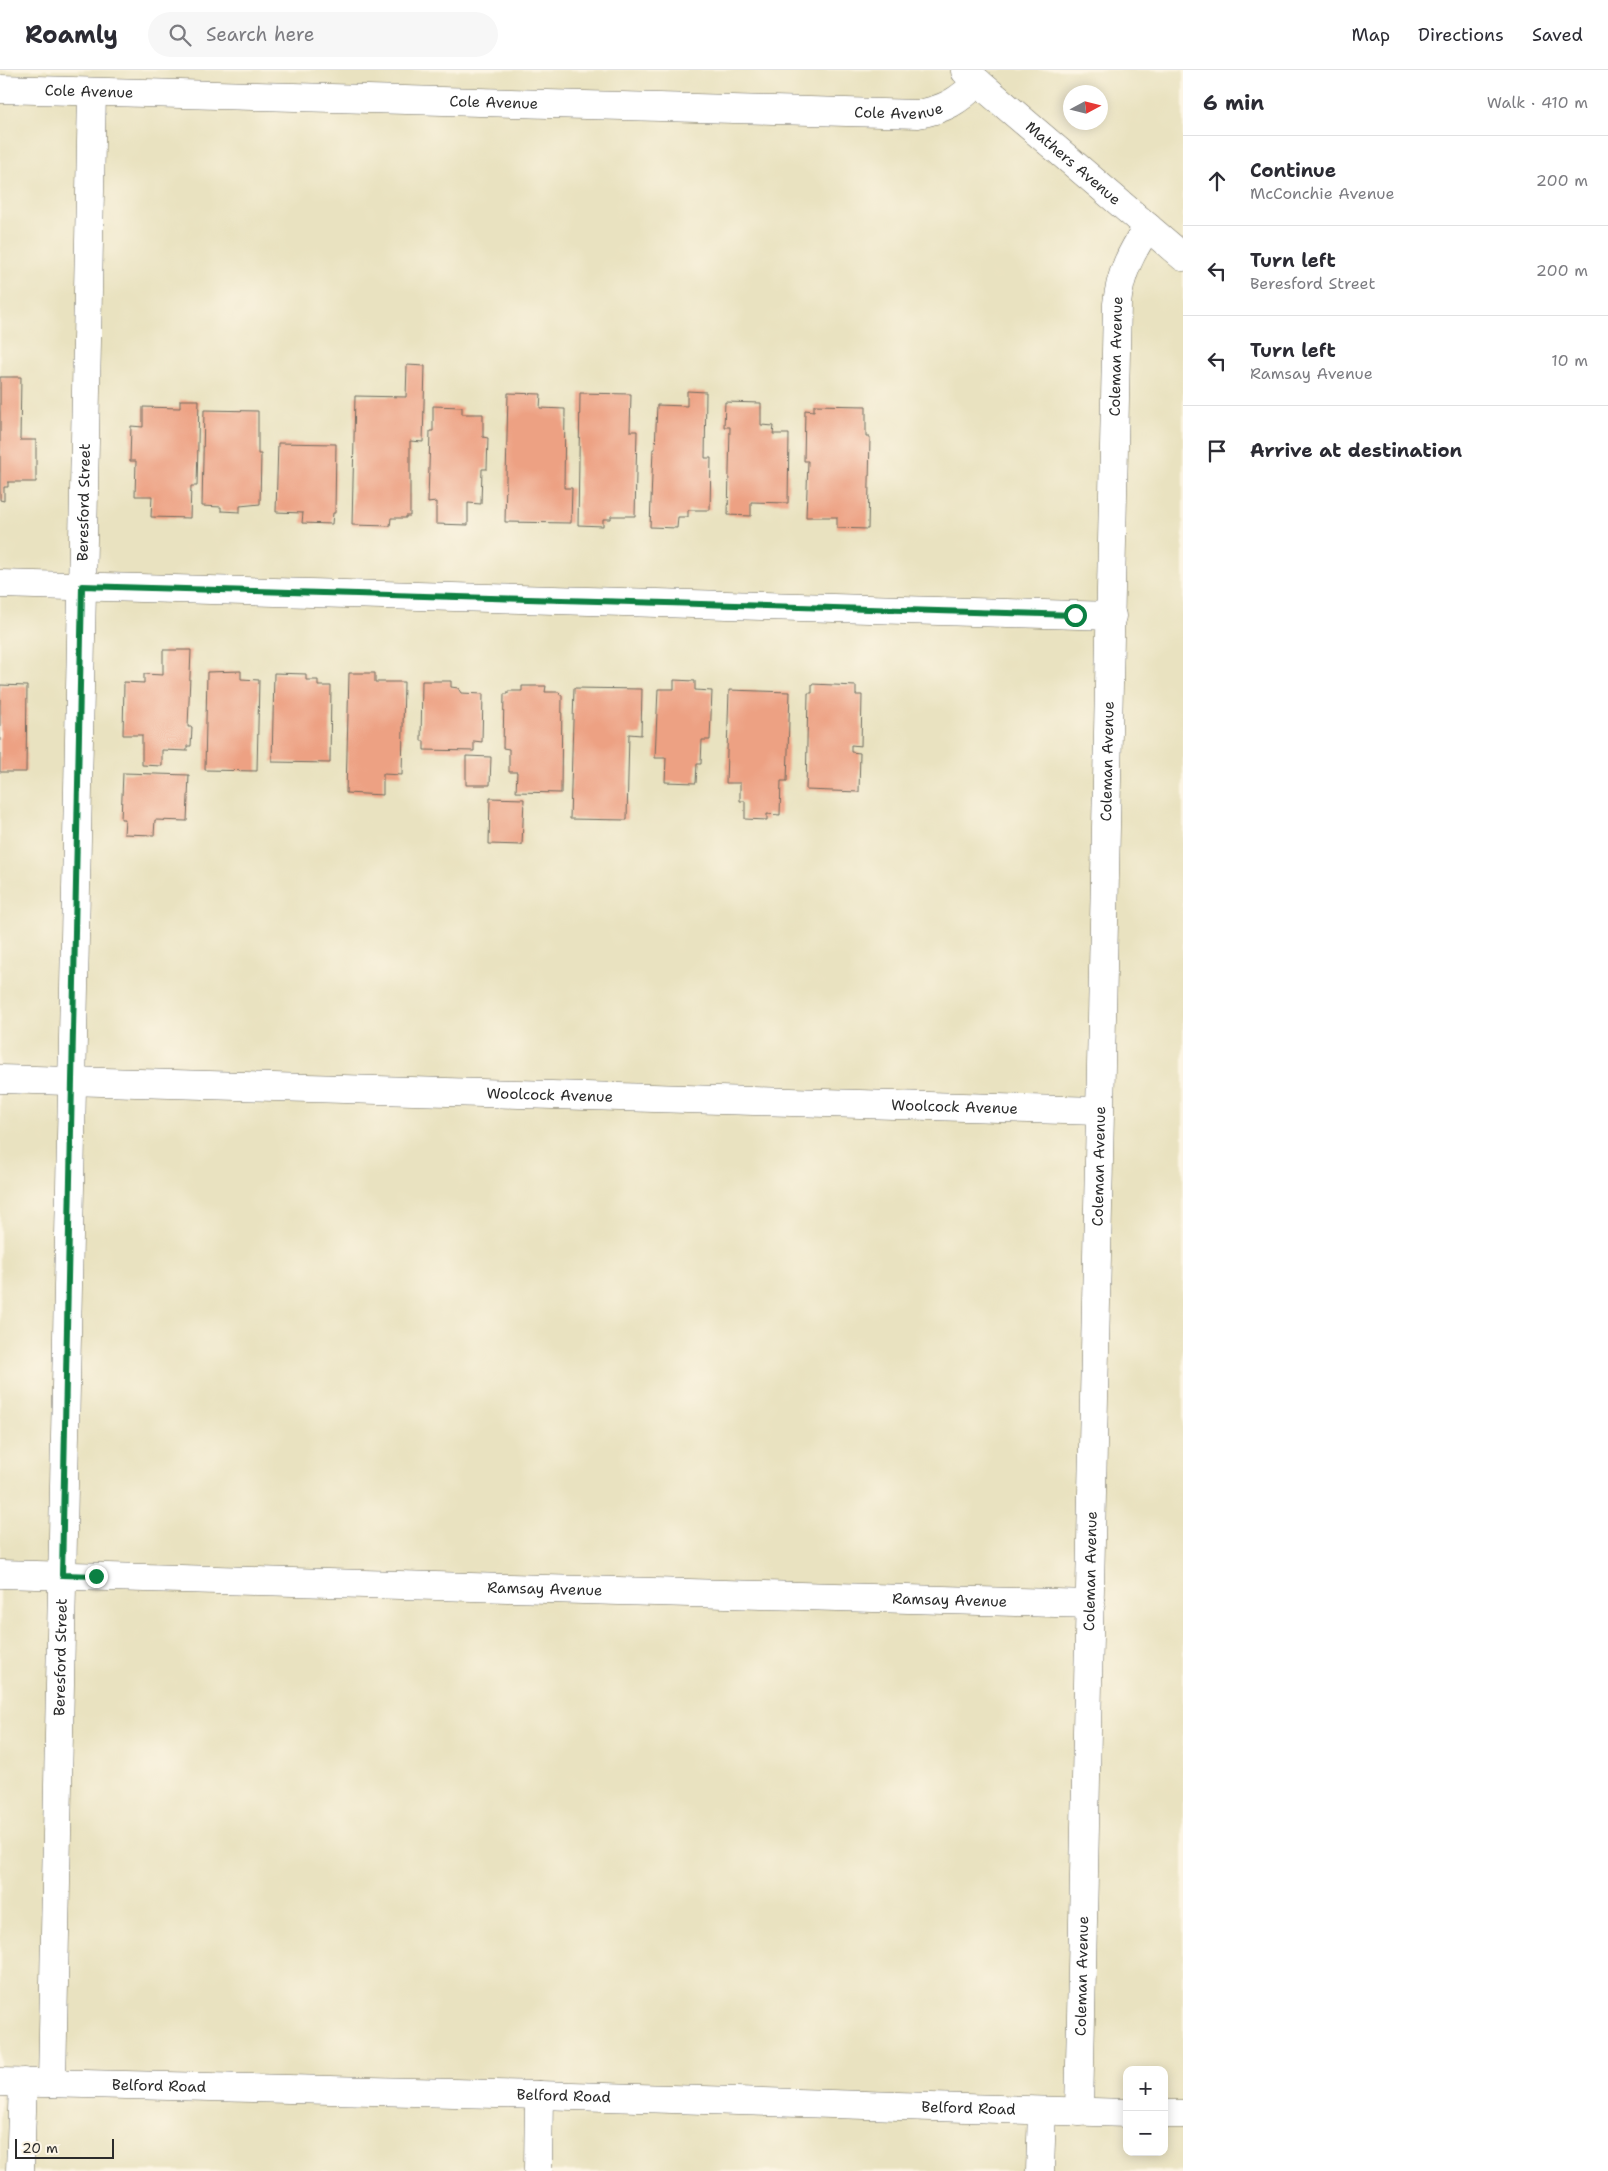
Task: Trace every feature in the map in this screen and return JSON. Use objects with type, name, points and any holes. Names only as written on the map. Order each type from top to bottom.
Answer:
[{"type":"street","name":"Cole Avenue","points":[[0,89],[918,114],[937,110],[952,104],[971,76]]},
{"type":"street","name":"Mathers Avenue","points":[[971,76],[1183,257]]},
{"type":"street","name":"Beresford Street","points":[[52,2083],[92,92]]},
{"type":"street","name":"Coleman Avenue","points":[[1079,2112],[1099,1110],[1112,616],[1117,304],[1119,284],[1124,268],[1131,252],[1148,227]]},
{"type":"street","points":[[0,584],[1112,616]]},
{"type":"street","name":"Woolcock Avenue","points":[[0,1079],[1099,1110]]},
{"type":"street","name":"Ramsay Avenue","points":[[0,1574],[1090,1604]]},
{"type":"street","points":[[11,2082],[20,2171]]},
{"type":"street","name":"Belford Road","points":[[11,2082],[539,2095],[1123,2113]]},
{"type":"street","points":[[538,2171],[539,2095]]},
{"type":"street","points":[[1040,2171],[1042,2111]]},
{"type":"street","points":[[1168,2114],[1183,2114]]},
{"type":"building","points":[[407,365],[425,366],[423,442],[410,441],[410,516],[406,516],[406,518],[391,518],[390,526],[352,525],[355,396],[406,397]]},
{"type":"building","points":[[0,377],[21,377],[20,440],[36,440],[36,482],[8,482],[8,487],[4,487],[4,501],[0,500]]},
{"type":"building","points":[[687,391],[706,392],[705,458],[711,458],[710,510],[688,510],[688,517],[678,517],[677,528],[650,527],[657,405],[687,406]]},
{"type":"building","points":[[508,393],[541,394],[540,408],[565,409],[564,488],[572,488],[571,523],[505,522]]},
{"type":"building","points":[[580,393],[631,394],[630,431],[637,431],[635,516],[611,516],[611,519],[603,519],[603,526],[578,525]]},
{"type":"building","points":[[180,400],[199,400],[197,486],[191,486],[190,518],[151,517],[152,496],[135,496],[136,461],[130,461],[131,426],[143,427],[143,407],[180,408]]},
{"type":"building","points":[[725,402],[761,403],[761,425],[774,426],[773,434],[789,434],[788,503],[751,502],[751,516],[728,515],[730,427],[724,427]]},
{"type":"building","points":[[814,405],[866,406],[866,437],[870,437],[868,529],[837,528],[837,517],[806,517],[808,461],[804,461],[805,410],[814,411]]},
{"type":"building","points":[[433,406],[462,407],[462,414],[483,414],[483,437],[488,438],[487,469],[482,469],[481,504],[468,503],[468,525],[436,524],[436,502],[428,503],[430,431],[433,431]]},
{"type":"building","points":[[204,410],[258,411],[258,454],[261,454],[260,504],[240,506],[240,512],[221,511],[221,507],[202,506]]},
{"type":"building","points":[[278,443],[336,444],[335,513],[333,513],[332,524],[302,523],[303,513],[276,512]]},
{"type":"building","points":[[163,650],[191,650],[188,727],[192,727],[191,746],[187,746],[187,751],[162,750],[162,766],[142,765],[142,735],[123,735],[124,682],[144,683],[144,674],[163,675]]},
{"type":"building","points":[[241,671],[241,679],[259,680],[257,771],[205,770],[207,672]]},
{"type":"building","points":[[274,673],[306,674],[306,680],[318,680],[318,686],[331,686],[330,763],[272,762]]},
{"type":"building","points":[[349,673],[375,673],[375,682],[404,682],[402,775],[383,774],[383,795],[346,793]]},
{"type":"building","points":[[674,680],[695,681],[695,690],[712,691],[710,740],[702,740],[701,764],[697,764],[696,783],[665,782],[666,758],[655,758],[658,689],[674,689]]},
{"type":"building","points":[[422,681],[451,681],[451,687],[458,688],[461,693],[483,694],[482,742],[474,741],[474,751],[424,750],[424,741],[421,741]]},
{"type":"building","points":[[812,684],[856,686],[856,695],[862,695],[861,746],[851,745],[851,752],[860,753],[859,792],[806,790],[808,693],[812,693]]},
{"type":"building","points":[[0,685],[27,686],[26,772],[0,772]]},
{"type":"building","points":[[522,686],[546,686],[545,692],[559,692],[562,695],[561,793],[516,792],[517,772],[509,772],[509,749],[503,748],[504,694],[508,694],[508,691],[522,691]]},
{"type":"building","points":[[574,688],[642,689],[641,735],[629,734],[627,820],[570,819]]},
{"type":"building","points":[[729,690],[790,692],[787,781],[781,781],[780,815],[767,814],[767,820],[745,819],[745,801],[740,801],[740,783],[726,783]]},
{"type":"building","points":[[466,756],[491,757],[490,785],[466,785]]},
{"type":"building","points":[[123,773],[189,775],[187,821],[155,820],[154,835],[124,834],[125,819],[121,819]]},
{"type":"building","points":[[490,798],[524,799],[522,845],[489,844]]},
{"type":"route","points":[[96,1576],[62,1575],[82,586],[1075,615]]}]
